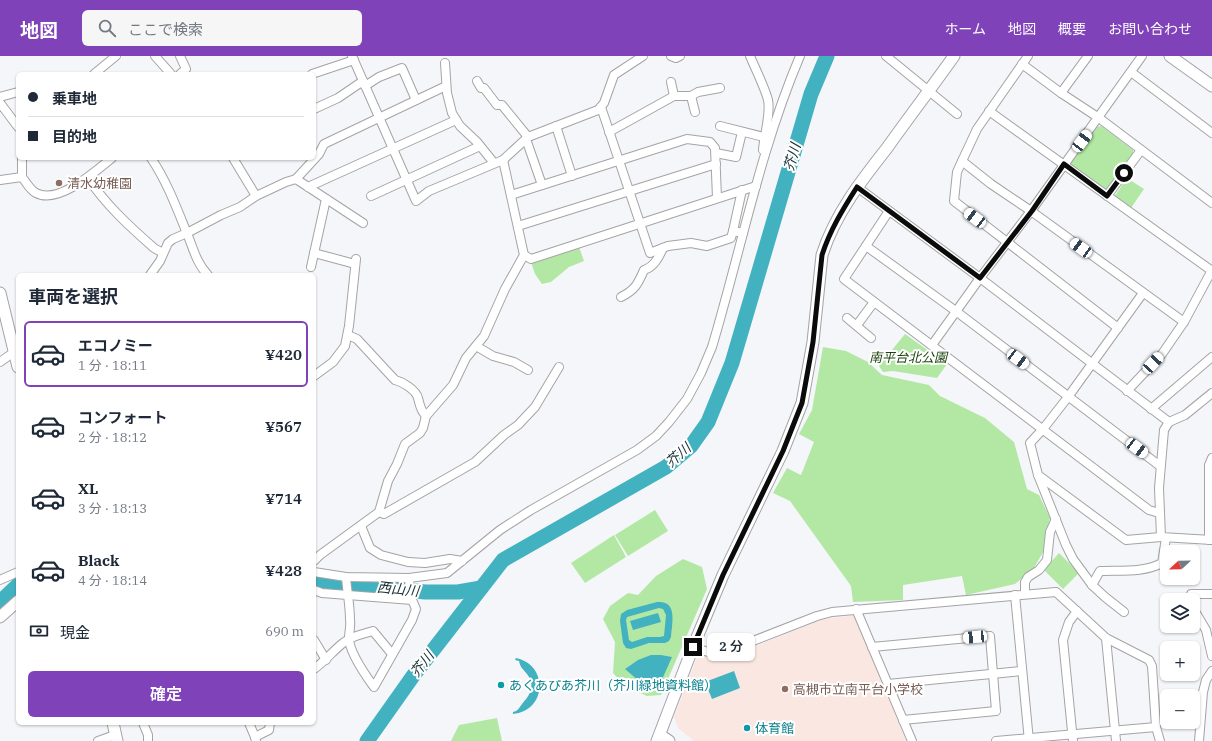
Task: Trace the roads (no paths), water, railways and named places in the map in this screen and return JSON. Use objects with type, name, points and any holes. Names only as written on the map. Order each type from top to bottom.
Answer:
[{"type":"street","points":[[96,72],[116,56]]},
{"type":"street","points":[[155,56],[169,72]]},
{"type":"street","points":[[180,56],[186,69],[182,72]]},
{"type":"street","points":[[316,72],[353,58],[416,201],[429,191],[503,160],[527,138],[593,112],[601,107],[606,98],[614,75],[643,56]]},
{"type":"street","points":[[670,56],[676,58],[680,56]]},
{"type":"street","points":[[750,56],[768,100],[763,161]]},
{"type":"street","points":[[316,572],[346,577],[409,580],[447,573],[500,530],[531,510],[637,450],[656,436],[687,399],[701,373],[712,347],[763,161],[786,89],[800,56]]},
{"type":"street","points":[[886,56],[930,90],[957,114]]},
{"type":"street","points":[[662,739],[693,647],[723,575],[783,451],[802,403],[813,342],[822,255],[826,243],[837,219],[857,187],[954,56]]},
{"type":"street","points":[[1028,56],[977,129],[957,172],[954,201],[1118,328]]},
{"type":"street","points":[[1061,93],[1088,56]]},
{"type":"street","points":[[932,345],[980,278],[1032,211],[1142,56]]},
{"type":"street","points":[[1170,56],[1212,86]]},
{"type":"street","points":[[445,63],[446,86],[450,105],[456,120],[494,163]]},
{"type":"street","points":[[1022,64],[1061,93],[1099,118],[1212,203]]},
{"type":"street","points":[[316,108],[338,98],[364,83],[402,68],[416,100]]},
{"type":"street","points":[[1131,72],[1212,133]]},
{"type":"street","points":[[477,81],[481,88],[484,88],[497,105],[502,105],[527,138],[542,185]]},
{"type":"street","points":[[671,82],[674,96]]},
{"type":"street","points":[[316,157],[324,144],[446,86]]},
{"type":"street","points":[[609,132],[674,96],[691,96],[698,92],[720,88]]},
{"type":"street","points":[[0,98],[16,93]]},
{"type":"street","points":[[691,96],[695,112]]},
{"type":"street","points":[[0,103],[16,124]]},
{"type":"street","points":[[601,107],[650,253],[663,248],[691,244],[707,246],[731,238],[742,190]]},
{"type":"street","points":[[989,110],[1212,270],[1184,322],[1162,354],[1127,391]]},
{"type":"street","points":[[308,187],[393,150],[456,120]]},
{"type":"street","points":[[556,126],[572,176]]},
{"type":"street","points":[[720,126],[764,137]]},
{"type":"street","points":[[716,153],[736,157],[742,132]]},
{"type":"street","points":[[511,195],[687,139],[710,142],[716,148],[717,198]]},
{"type":"street","points":[[371,196],[480,146]]},
{"type":"street","points":[[1107,196],[1141,150]]},
{"type":"street","points":[[22,160],[22,177],[35,193],[44,196],[65,190],[88,178],[110,160]]},
{"type":"street","points":[[152,160],[159,171],[187,233],[196,259],[206,273]]},
{"type":"street","points":[[234,160],[256,196]]},
{"type":"street","points":[[151,273],[160,261],[162,253],[168,243],[173,239],[240,207],[256,196],[296,179],[313,160]]},
{"type":"street","points":[[316,559],[379,512],[388,481],[405,444],[420,433],[426,416],[453,385],[466,358],[484,336],[505,290],[524,255],[503,160]]},
{"type":"street","points":[[962,161],[991,184],[1032,211],[1184,322]]},
{"type":"street","points":[[518,226],[716,164]]},
{"type":"street","points":[[0,180],[22,177]]},
{"type":"street","points":[[88,178],[107,204],[148,243],[162,253]]},
{"type":"street","points":[[296,179],[363,223]]},
{"type":"street","points":[[524,255],[531,259],[756,186]]},
{"type":"street","points":[[857,187],[980,278],[1169,422]]},
{"type":"street","points":[[311,267],[326,199]]},
{"type":"street","points":[[889,211],[844,279],[1149,510],[1159,513]]},
{"type":"street","points":[[733,231],[743,233]]},
{"type":"street","points":[[866,246],[957,312],[1160,466]]},
{"type":"street","points":[[621,297],[631,292],[636,286],[644,270],[655,262],[663,248]]},
{"type":"street","points":[[314,253],[355,262],[348,336],[345,346],[333,362],[316,375]]},
{"type":"street","points":[[0,293],[16,351],[0,362]]},
{"type":"street","points":[[1124,612],[1092,585],[1073,559],[1038,475],[1030,443],[1068,397],[1143,293]]},
{"type":"street","points":[[856,325],[874,302]]},
{"type":"street","points":[[847,318],[871,338]]},
{"type":"street","points":[[348,336],[357,339],[395,380],[400,381],[416,393],[422,412],[426,416]]},
{"type":"street","points":[[476,346],[493,356],[514,362],[528,370]]},
{"type":"street","points":[[1151,409],[1212,357]]},
{"type":"street","points":[[379,512],[384,514],[475,462],[504,435],[518,425],[535,407],[559,367]]},
{"type":"street","points":[[1092,585],[1100,571],[1137,571],[1154,567],[1162,563],[1164,537],[1159,513],[1159,488],[1164,430],[1169,422],[1185,415],[1212,393]]},
{"type":"street","points":[[1038,475],[1126,540],[1164,537],[1211,540],[1209,465],[1212,458]]},
{"type":"street","points":[[1026,594],[1025,582],[1028,577],[1039,570],[1047,560],[1050,532],[1056,519]]},
{"type":"street","points":[[361,526],[370,548],[381,555],[408,562],[425,562],[450,559],[462,561]]},
{"type":"street","points":[[0,580],[16,573]]},
{"type":"street","points":[[346,577],[351,620],[349,640],[351,648],[361,668],[374,687],[412,620],[416,609],[411,597],[409,580]]},
{"type":"street","points":[[316,591],[322,593],[347,595],[411,597]]},
{"type":"street","points":[[693,647],[717,655],[817,616],[832,612],[1056,592],[1106,638],[1149,660],[1152,666],[1156,727],[1160,741]]},
{"type":"street","points":[[1200,594],[1212,594]]},
{"type":"street","points":[[1015,595],[1029,740]]},
{"type":"street","points":[[0,617],[16,603]]},
{"type":"street","points":[[856,609],[912,741]]},
{"type":"street","points":[[1072,738],[1063,640],[1069,622],[1077,611]]},
{"type":"street","points":[[1200,620],[1206,630],[1212,656]]},
{"type":"street","points":[[316,668],[344,643],[373,631],[392,654]]},
{"type":"street","points":[[872,647],[990,636],[996,711],[903,720]]},
{"type":"street","points":[[1106,638],[1116,741]]},
{"type":"street","points":[[316,643],[326,660]]},
{"type":"street","points":[[888,684],[1022,671]]},
{"type":"street","points":[[1199,741],[1203,692],[1206,680],[1212,672]]},
{"type":"street","points":[[98,741],[116,738],[113,725]]},
{"type":"street","points":[[144,725],[148,735],[148,741]]},
{"type":"street","points":[[250,725],[255,739],[268,730],[269,725]]},
{"type":"street","points":[[996,741],[1072,738],[1115,731],[1156,727]]},
{"type":"water","points":[[657,602],[664,602],[671,609],[673,619],[671,637],[669,641],[665,643],[649,643],[631,649],[626,648],[623,643],[620,621],[621,614],[627,610]],"holes":[[[659,608],[663,609],[666,615],[664,636],[647,637],[632,642],[629,640],[626,620],[627,617]]]},
{"type":"water","points":[[658,613],[661,622],[633,630],[630,621]]},
{"type":"water","points":[[651,655],[672,657],[660,684],[647,688],[625,669],[638,660]]},
{"type":"water","points":[[516,658],[527,662],[534,669],[539,678],[540,688],[538,697],[532,705],[524,711],[513,714],[531,690],[530,678],[519,661],[515,660]]},
{"type":"water","points":[[734,671],[740,688],[712,699],[705,682]]},
{"type":"waterway","name":"芥川","points":[[367,741],[413,676],[503,560],[666,467],[691,446],[708,422],[732,363],[811,94],[827,56]]},
{"type":"waterway","name":"西山川","points":[[316,580],[425,592],[458,592],[481,588]]},
{"type":"waterway","name":"西山川","points":[[0,602],[16,587]]},
{"type":"place","name":"清水幼稚園","points":[[59,183]]},
{"type":"place","name":"あくあぴあ芥川（芥川緑地資料館）","points":[[501,685]]},
{"type":"place","name":"高槻市立南平台小学校","points":[[785,689]]},
{"type":"place","name":"体育館","points":[[747,728]]},
{"type":"park label","name":"南平台北公園","points":[[908,357]]}]
